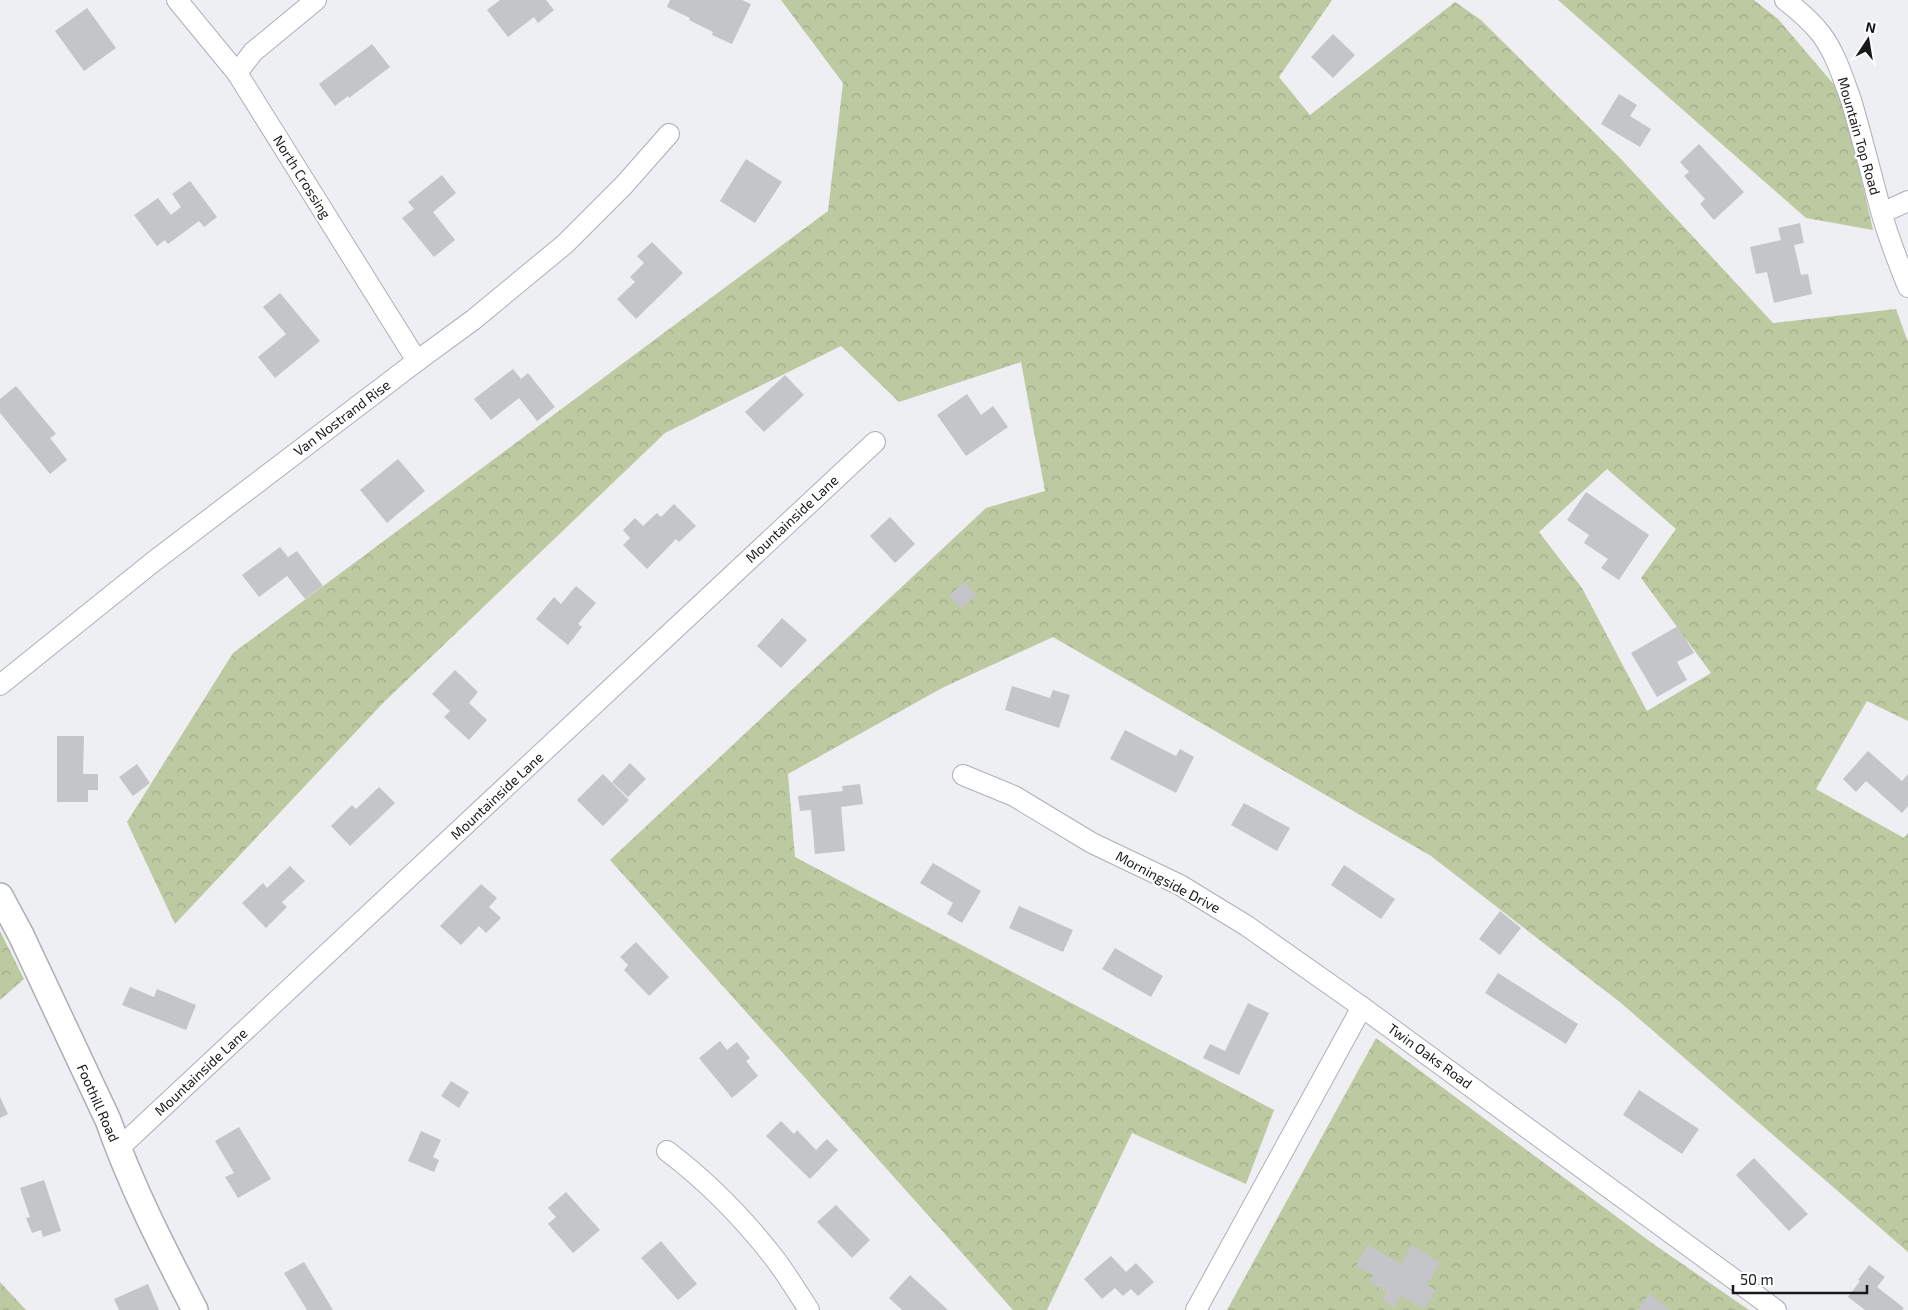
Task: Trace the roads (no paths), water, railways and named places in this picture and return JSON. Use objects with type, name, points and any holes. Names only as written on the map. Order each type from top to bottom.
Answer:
[{"type":"street","name":"North Crossing","points":[[177,0],[237,73],[417,361]]},
{"type":"street","points":[[237,73],[253,52],[316,0]]},
{"type":"street","name":"Mountain Top Road","points":[[1785,0],[1797,9],[1821,34],[1843,76],[1858,123],[1882,213],[1895,255],[1908,287]]},
{"type":"street","name":"Van Nostrand Rise","points":[[0,685],[153,562],[473,320],[565,244],[624,185],[669,134]]},
{"type":"street","points":[[1882,213],[1908,201]]},
{"type":"street","name":"Mountainside Lane","points":[[118,1149],[875,442]]},
{"type":"street","name":"Morningside Drive","points":[[963,775],[1014,796],[1092,843],[1180,885],[1247,926],[1362,1006]]},
{"type":"street","name":"Foothill Road","points":[[0,896],[21,935],[104,1111],[148,1219],[195,1310]]},
{"type":"street","points":[[1196,1310],[1362,1006]]},
{"type":"street","name":"Twin Oaks Road","points":[[1362,1006],[1776,1310]]},
{"type":"street","points":[[667,1151],[732,1208],[776,1260],[808,1310]]}]
